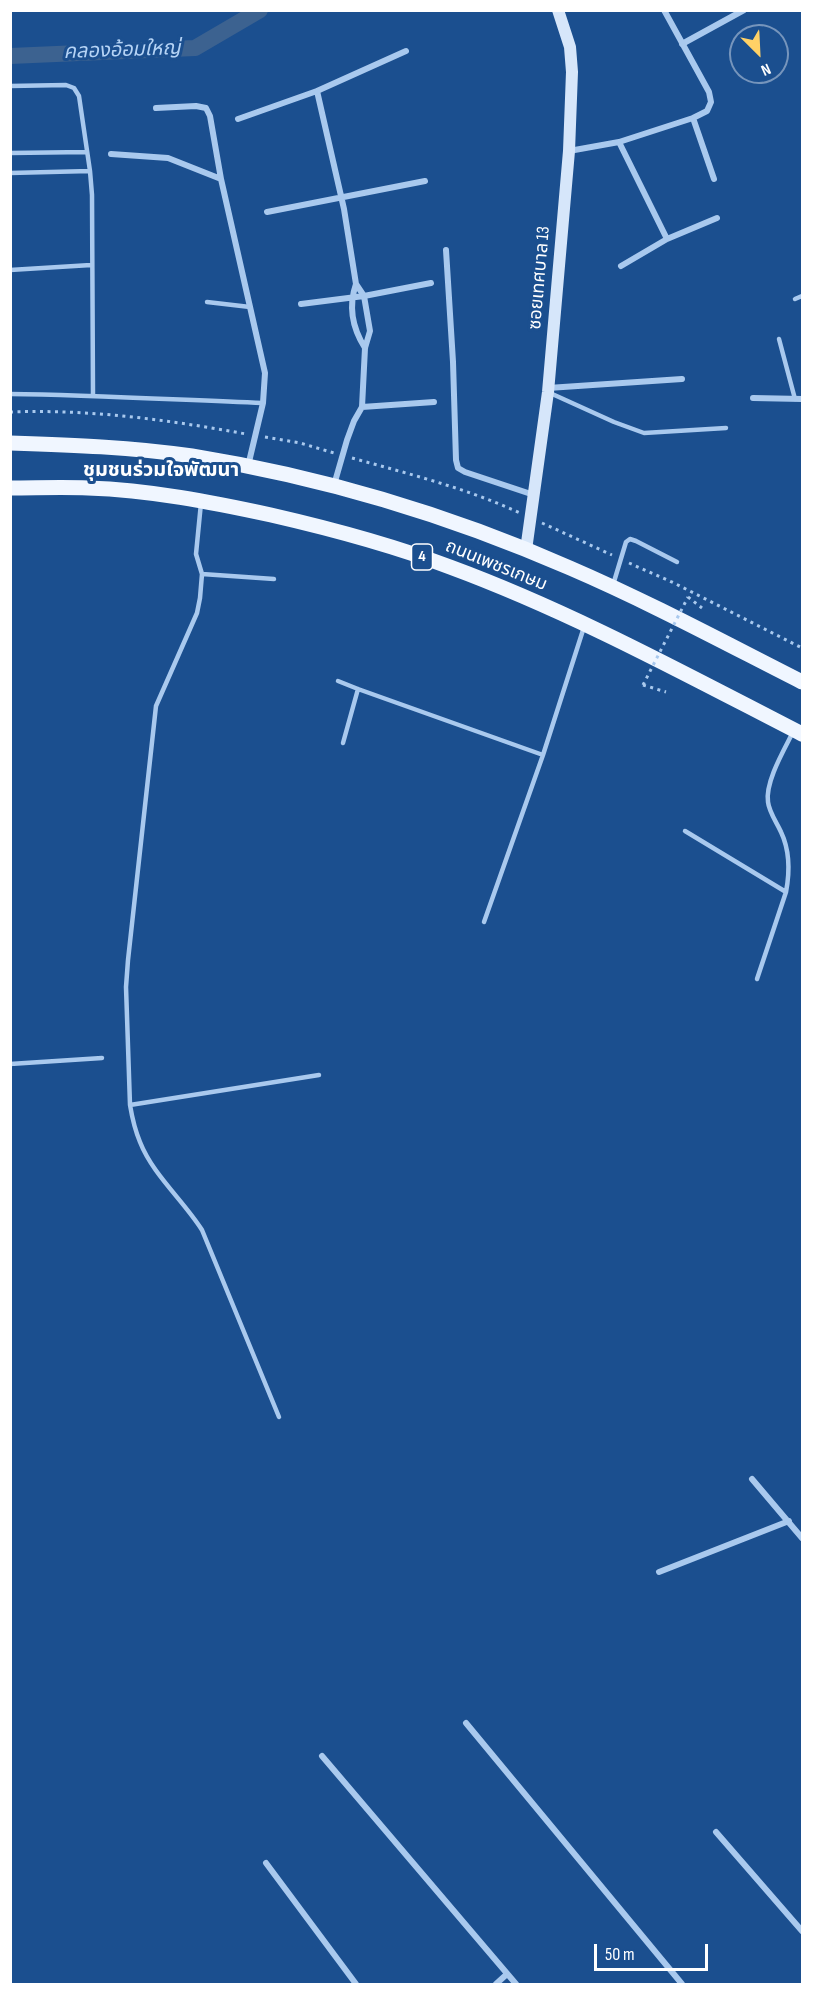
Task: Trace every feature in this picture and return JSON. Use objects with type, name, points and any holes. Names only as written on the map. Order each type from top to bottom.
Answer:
[{"type":"main road","name":"ถนนเพชรเกษม","points":[[10,443],[137,450],[190,456],[334,486],[439,518],[526,550],[613,587],[802,681]]},
{"type":"main road","name":"ถนนเพชรเกษม","points":[[10,488],[88,488],[202,500],[310,524],[378,543],[450,567],[520,595],[798,732]]},
{"type":"street","name":"ซอยเทศบาล 13","points":[[526,550],[548,390],[569,151],[572,72],[570,47],[558,10]]},
{"type":"street","points":[[569,151],[619,142],[693,118],[707,111],[711,102],[709,92],[664,10]]},
{"type":"street","points":[[682,44],[744,10]]},
{"type":"street","points":[[238,120],[317,91],[405,51]]},
{"type":"street","points":[[317,91],[341,197],[356,284],[364,296],[370,331],[365,348],[362,407],[354,421],[334,486]]},
{"type":"street","points":[[156,108],[196,106],[206,108],[210,116],[221,179],[265,373],[263,403],[248,467]]},
{"type":"street","points":[[693,118],[714,179]]},
{"type":"street","points":[[619,142],[667,239]]},
{"type":"street","points":[[111,154],[168,158],[221,179]]},
{"type":"street","points":[[267,212],[425,181]]},
{"type":"street","points":[[621,266],[667,239],[717,218]]},
{"type":"street","points":[[446,250],[458,468],[534,495]]},
{"type":"street","points":[[356,284],[352,297],[356,334],[365,348]]},
{"type":"street","points":[[301,304],[431,284]]},
{"type":"street","points":[[548,390],[682,379]]},
{"type":"street","points":[[753,398],[802,399]]},
{"type":"street","points":[[362,407],[434,402]]},
{"type":"street","points":[[752,1479],[802,1538]]},
{"type":"street","points":[[659,1572],[789,1521]]},
{"type":"street","points":[[797,1531],[802,1524]]},
{"type":"street","points":[[466,1723],[682,1984]]},
{"type":"street","points":[[322,1756],[516,1984]]},
{"type":"street","points":[[716,1832],[802,1931]]},
{"type":"street","points":[[266,1863],[356,1984]]},
{"type":"street","points":[[495,1984],[507,1974]]},
{"type":"lane","points":[[10,86],[66,85],[74,88],[79,96],[90,171],[93,395]]},
{"type":"lane","points":[[10,153],[87,152]]},
{"type":"lane","points":[[10,173],[90,171]]},
{"type":"lane","points":[[10,270],[91,266]]},
{"type":"lane","points":[[795,299],[802,296]]},
{"type":"lane","points":[[207,302],[250,307]]},
{"type":"lane","points":[[779,339],[795,399]]},
{"type":"lane","points":[[548,390],[644,434],[726,428]]},
{"type":"lane","points":[[10,394],[93,395],[263,403]]},
{"type":"lane","points":[[202,500],[196,554],[202,574],[201,598],[197,613],[156,706],[126,987],[130,1105],[140,1142],[148,1157],[202,1230],[279,1417]]},
{"type":"lane","points":[[613,587],[626,542],[630,539],[677,562]]},
{"type":"lane","points":[[202,574],[274,579]]},
{"type":"lane","points":[[484,922],[543,754],[584,625]]},
{"type":"lane","points":[[338,681],[543,754]]},
{"type":"lane","points":[[343,743],[358,689]]},
{"type":"lane","points":[[757,979],[789,877],[787,848],[768,803],[768,790],[776,766],[798,732]]},
{"type":"lane","points":[[685,831],[786,892]]},
{"type":"lane","points":[[10,1064],[102,1058]]},
{"type":"lane","points":[[130,1105],[319,1075]]},
{"type":"path","points":[[10,412],[118,415],[186,423],[300,443],[434,481],[514,510]]},
{"type":"path","points":[[546,525],[674,583],[802,648]]},
{"type":"path","points":[[666,692],[643,686],[688,597],[702,608]]},
{"type":"waterway","name":"คลองอ้อมใหญ่","points":[[10,56],[195,48],[260,10]]},
{"type":"district","name":"ชุมชนร่วมใจพัฒนา","points":[[161,471]]}]
